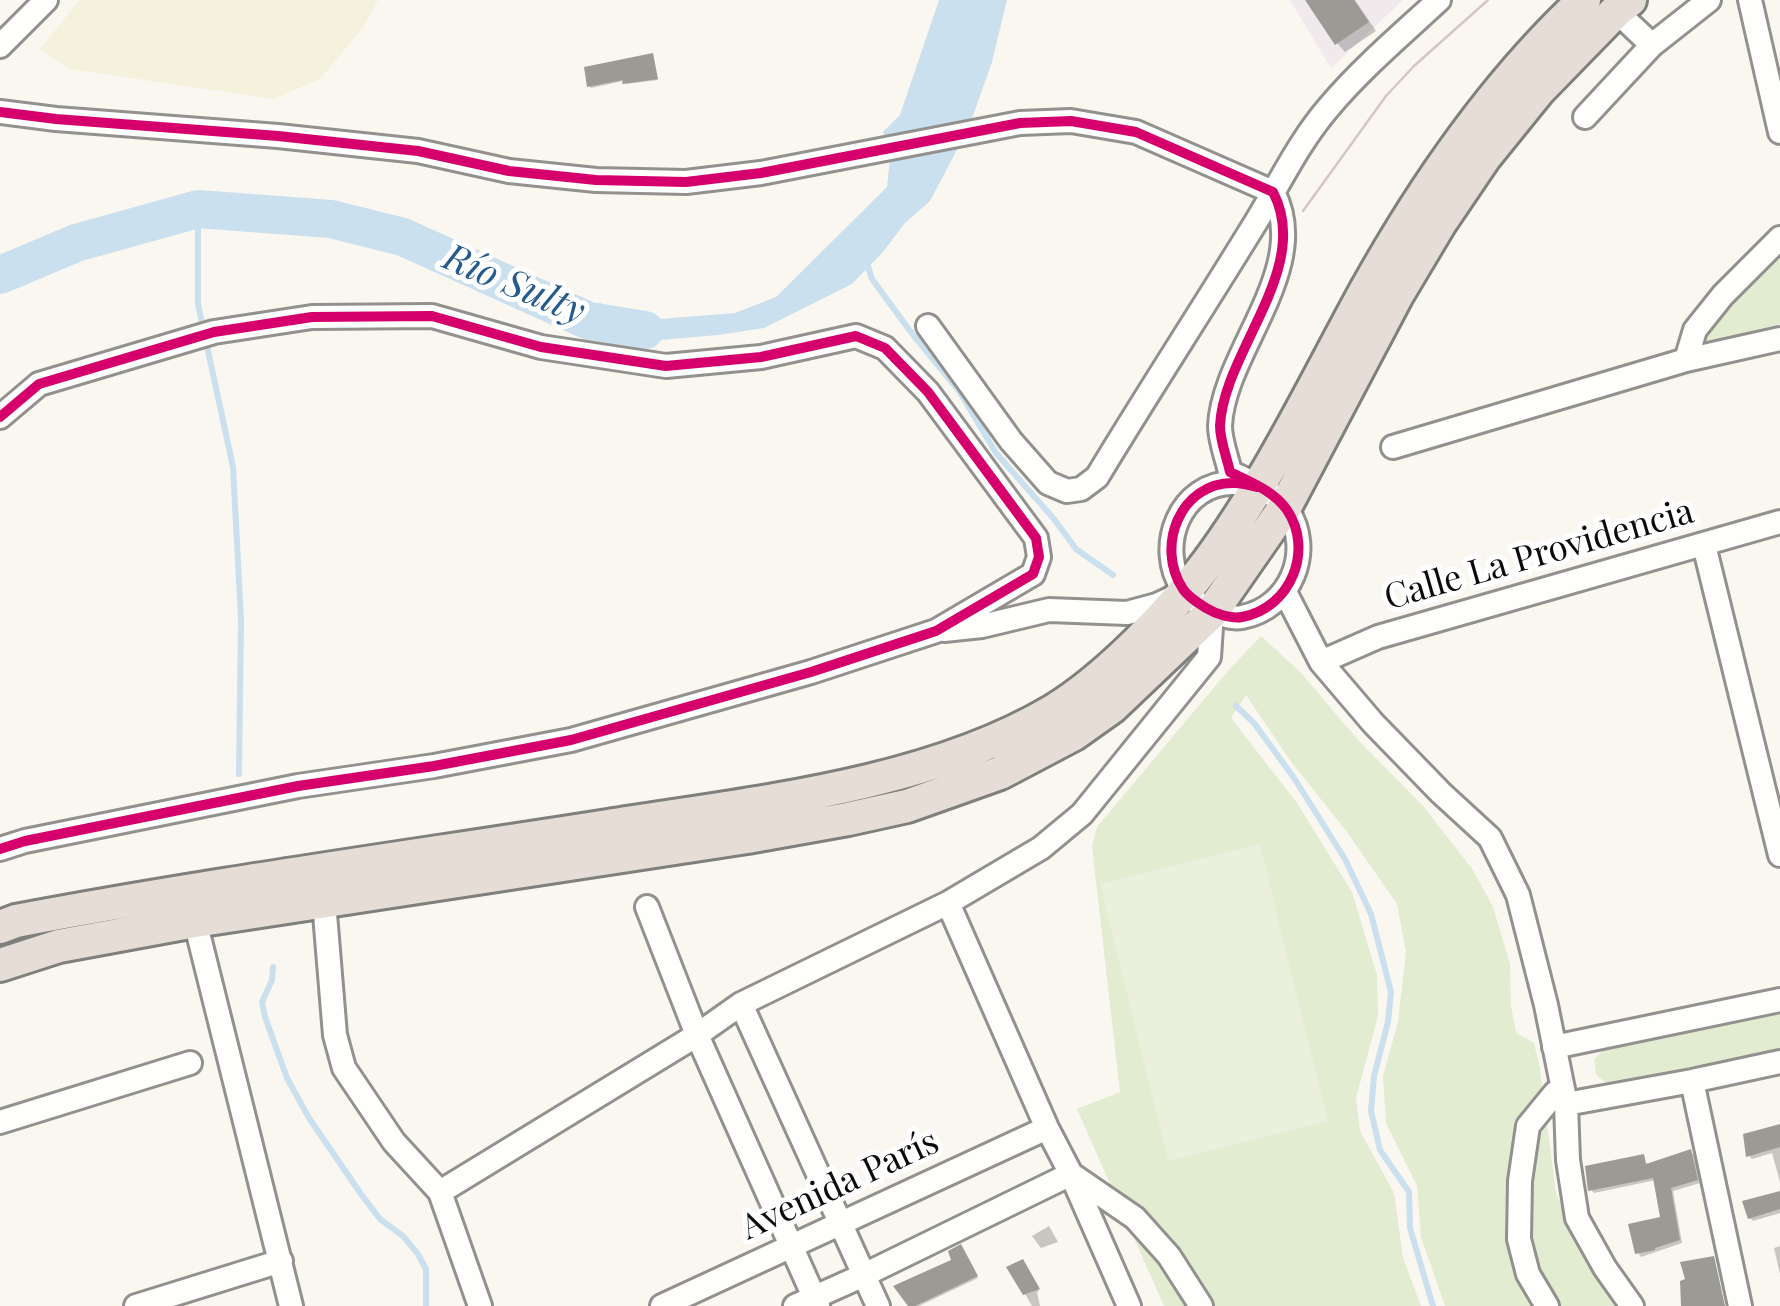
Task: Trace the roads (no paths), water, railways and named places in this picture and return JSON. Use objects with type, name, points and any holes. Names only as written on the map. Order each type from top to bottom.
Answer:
[{"type":"highway","points":[[0,926],[148,896],[792,797],[904,772],[992,741],[1051,712],[1112,666],[1207,564],[1257,487],[1422,197],[1550,32],[1584,0]]},
{"type":"highway","points":[[0,965],[59,946],[196,921],[747,837],[907,806],[1000,773],[1074,734],[1112,708],[1212,612],[1285,507],[1397,295],[1440,223],[1484,158],[1539,90],[1622,6]]},
{"type":"street","points":[[0,46],[46,0]]},
{"type":"street","points":[[928,326],[1048,484],[1067,491],[1081,489],[1097,477],[1254,226],[1298,148],[1328,108],[1439,0]]},
{"type":"street","points":[[1585,116],[1652,45],[1709,0]]},
{"type":"street","points":[[1750,0],[1780,132]]},
{"type":"street","points":[[1622,6],[1652,45]]},
{"type":"street","points":[[0,112],[418,151],[509,171],[596,180],[686,182],[761,172],[1020,123],[1071,121],[1136,132],[1273,192],[1280,206],[1284,240],[1273,281],[1225,394],[1220,429],[1230,472],[1272,494],[1295,525],[1299,546],[1296,571],[1285,592],[1256,614],[1236,618],[1212,612],[1184,592],[1170,550],[1172,529],[1196,496],[1214,486],[1234,483],[1257,487]]},
{"type":"street","points":[[1686,360],[1695,330],[1722,295],[1780,238]]},
{"type":"street","points":[[0,417],[39,384],[214,332],[312,316],[432,316],[541,348],[666,366],[761,356],[856,336],[884,348],[928,392],[1036,538],[1039,557],[1033,574],[936,631]]},
{"type":"street","points":[[1394,447],[1686,360],[1780,339]]},
{"type":"street","name":"Calle La Providencia","points":[[1321,662],[1378,638],[1780,522]]},
{"type":"street","points":[[1704,545],[1769,765],[1780,855]]},
{"type":"street","points":[[0,849],[298,786],[572,740],[811,672],[936,631],[982,626],[1049,610],[1127,613],[1184,592]]},
{"type":"street","points":[[1285,592],[1321,662],[1373,724],[1490,838],[1518,895],[1566,1104],[1568,1160],[1577,1218],[1632,1306]]},
{"type":"street","points":[[440,1192],[697,1036],[742,1004],[948,902],[1041,848],[1082,814],[1209,657],[1212,612]]},
{"type":"street","points":[[324,902],[334,1035],[344,1068],[394,1142],[440,1192],[480,1306]]},
{"type":"street","points":[[948,902],[1129,1306]]},
{"type":"street","points":[[647,907],[697,1036],[790,1246],[809,1303],[1071,1174]]},
{"type":"street","points":[[196,921],[291,1306]]},
{"type":"street","points":[[1554,1048],[1780,1000]]},
{"type":"street","points":[[742,1004],[878,1306]]},
{"type":"street","points":[[1566,1104],[1780,1062]]},
{"type":"street","points":[[0,1122],[190,1063]]},
{"type":"street","points":[[1692,1081],[1740,1306]]},
{"type":"street","points":[[1546,1306],[1528,1274],[1519,1239],[1520,1181],[1528,1126],[1555,1093],[1566,1104]]},
{"type":"street","name":"Avenida París","points":[[662,1306],[1046,1128]]},
{"type":"street","points":[[1071,1174],[1135,1218],[1169,1256],[1201,1306]]},
{"type":"street","points":[[136,1306],[281,1260]]},
{"type":"water","name":"Río Sulty","points":[[939,0],[1007,0],[992,62],[969,127],[930,201],[904,224],[852,284],[764,328],[660,340],[591,333],[599,303],[660,319],[735,313],[776,297],[887,187],[891,149],[883,132],[900,115]]},
{"type":"waterway","points":[[198,209],[198,304],[202,323]]},
{"type":"waterway","name":"Río Sulty","points":[[0,275],[76,243],[198,209],[331,219],[403,237],[589,321],[645,330]]},
{"type":"waterway","points":[[866,260],[872,279],[959,391],[996,453],[1076,549],[1113,575]]},
{"type":"waterway","points":[[207,346],[233,467],[241,619],[239,774]]},
{"type":"waterway","points":[[1236,706],[1254,723],[1294,778],[1345,859],[1371,914],[1391,992],[1371,1111],[1380,1150],[1409,1192],[1410,1228],[1433,1306]]},
{"type":"waterway","points":[[273,967],[262,1002],[287,1078],[361,1194],[380,1219],[403,1236],[418,1254],[426,1269],[426,1306]]},
{"type":"tram line","points":[[1303,211],[1386,96],[1488,0]]}]
